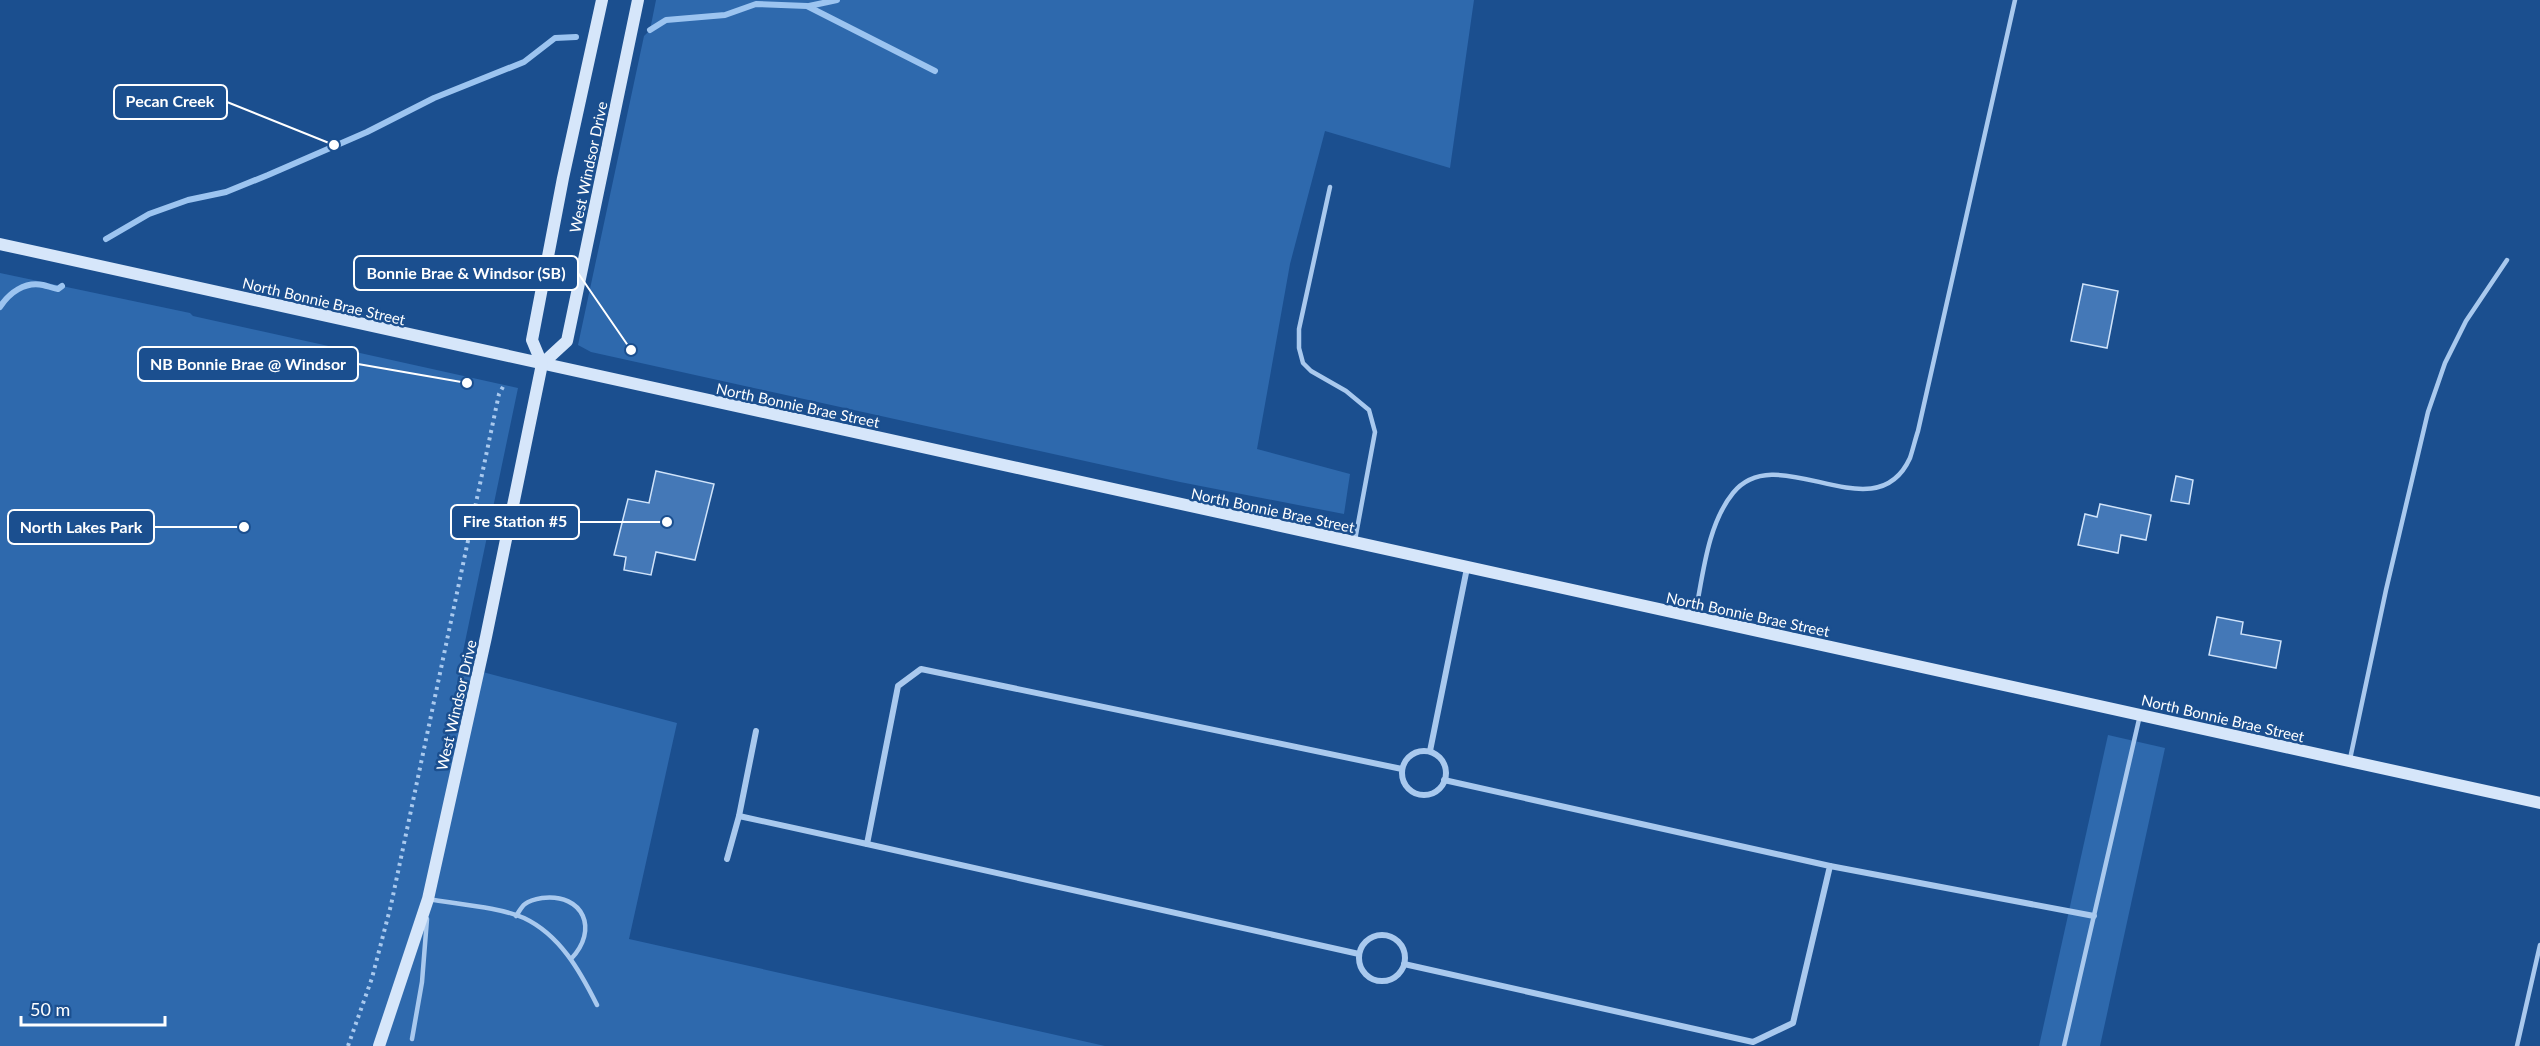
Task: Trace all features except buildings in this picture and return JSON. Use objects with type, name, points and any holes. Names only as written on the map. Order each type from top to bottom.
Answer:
[{"type":"main road","name":"West Windsor Drive","points":[[379,1046],[428,899],[486,637],[542,364],[532,340],[563,178],[602,0]]},
{"type":"main road","name":"West Windsor Drive","points":[[542,364],[567,341],[638,0]]},
{"type":"main road","name":"North Bonnie Brae Street","points":[[0,244],[2540,803]]},
{"type":"street","points":[[1430,751],[1467,568]]},
{"type":"street","points":[[867,844],[898,686],[921,669],[1402,769]]},
{"type":"street","points":[[728,859],[756,730]]},
{"type":"street","points":[[1430,751],[1442,759],[1446,773],[1436,791],[1422,795],[1415,793],[1404,784],[1402,769],[1409,756],[1415,752],[1430,751]]},
{"type":"street","points":[[1444,780],[1830,866],[2094,916]]},
{"type":"street","points":[[739,816],[1359,954]]},
{"type":"street","points":[[1404,964],[1753,1042],[1793,1023],[1830,866]]},
{"type":"street","points":[[1387,936],[1393,938],[1403,949],[1404,964],[1396,976],[1389,980],[1373,980],[1362,970],[1359,954],[1362,947],[1372,937],[1387,936]]},
{"type":"lane","points":[[1694,617],[1719,515],[1734,491],[1755,477],[1778,473],[1855,490],[1876,488],[1896,477],[1909,459],[1918,431],[2015,0]]},
{"type":"lane","points":[[1330,187],[1299,329],[1299,348],[1303,363],[1311,371],[1346,391],[1369,410],[1375,432],[1354,543]]},
{"type":"lane","points":[[2349,762],[2383,601],[2428,412],[2445,363],[2466,321],[2507,260]]},
{"type":"lane","points":[[2064,1046],[2140,714]]},
{"type":"lane","points":[[516,916],[525,904],[534,899],[551,897],[564,899],[581,910],[586,927],[582,948],[571,959]]},
{"type":"lane","points":[[412,1040],[422,982],[428,899],[516,916],[545,932],[571,959],[597,1005]]},
{"type":"lane","points":[[2517,1046],[2540,945]]},
{"type":"path","points":[[348,1046],[372,978],[389,915],[499,394],[504,385]]},
{"type":"shaded area","points":[[656,0],[1474,0],[1450,168],[1325,131],[1290,264],[1257,449],[1350,474],[1344,514],[1180,482],[591,352],[578,345],[644,36],[650,30]]},
{"type":"shaded area","points":[[0,273],[190,313],[193,316],[518,388],[460,666],[677,723],[629,939],[1105,1046],[0,1046]]},
{"type":"shaded area","points":[[2108,735],[2165,748],[2100,1046],[2039,1046]]},
{"type":"waterway","points":[[809,6],[837,0]]},
{"type":"waterway","points":[[650,30],[666,20],[725,15],[756,4],[807,6],[935,71]]},
{"type":"waterway","points":[[106,239],[149,214],[188,200],[226,192],[268,175],[367,132],[434,98],[524,62],[555,38],[576,37]]},
{"type":"waterway","points":[[0,307],[18,289],[36,284],[58,289],[62,286]]},
{"type":"place","name":"Pecan Creek","points":[[334,145]]},
{"type":"place","name":"Bonnie Brae & Windsor (SB)","points":[[631,350]]},
{"type":"place","name":"NB Bonnie Brae @ Windsor","points":[[467,383]]},
{"type":"place","name":"Fire Station #5","points":[[667,522]]},
{"type":"place","name":"North Lakes Park","points":[[244,527]]}]
